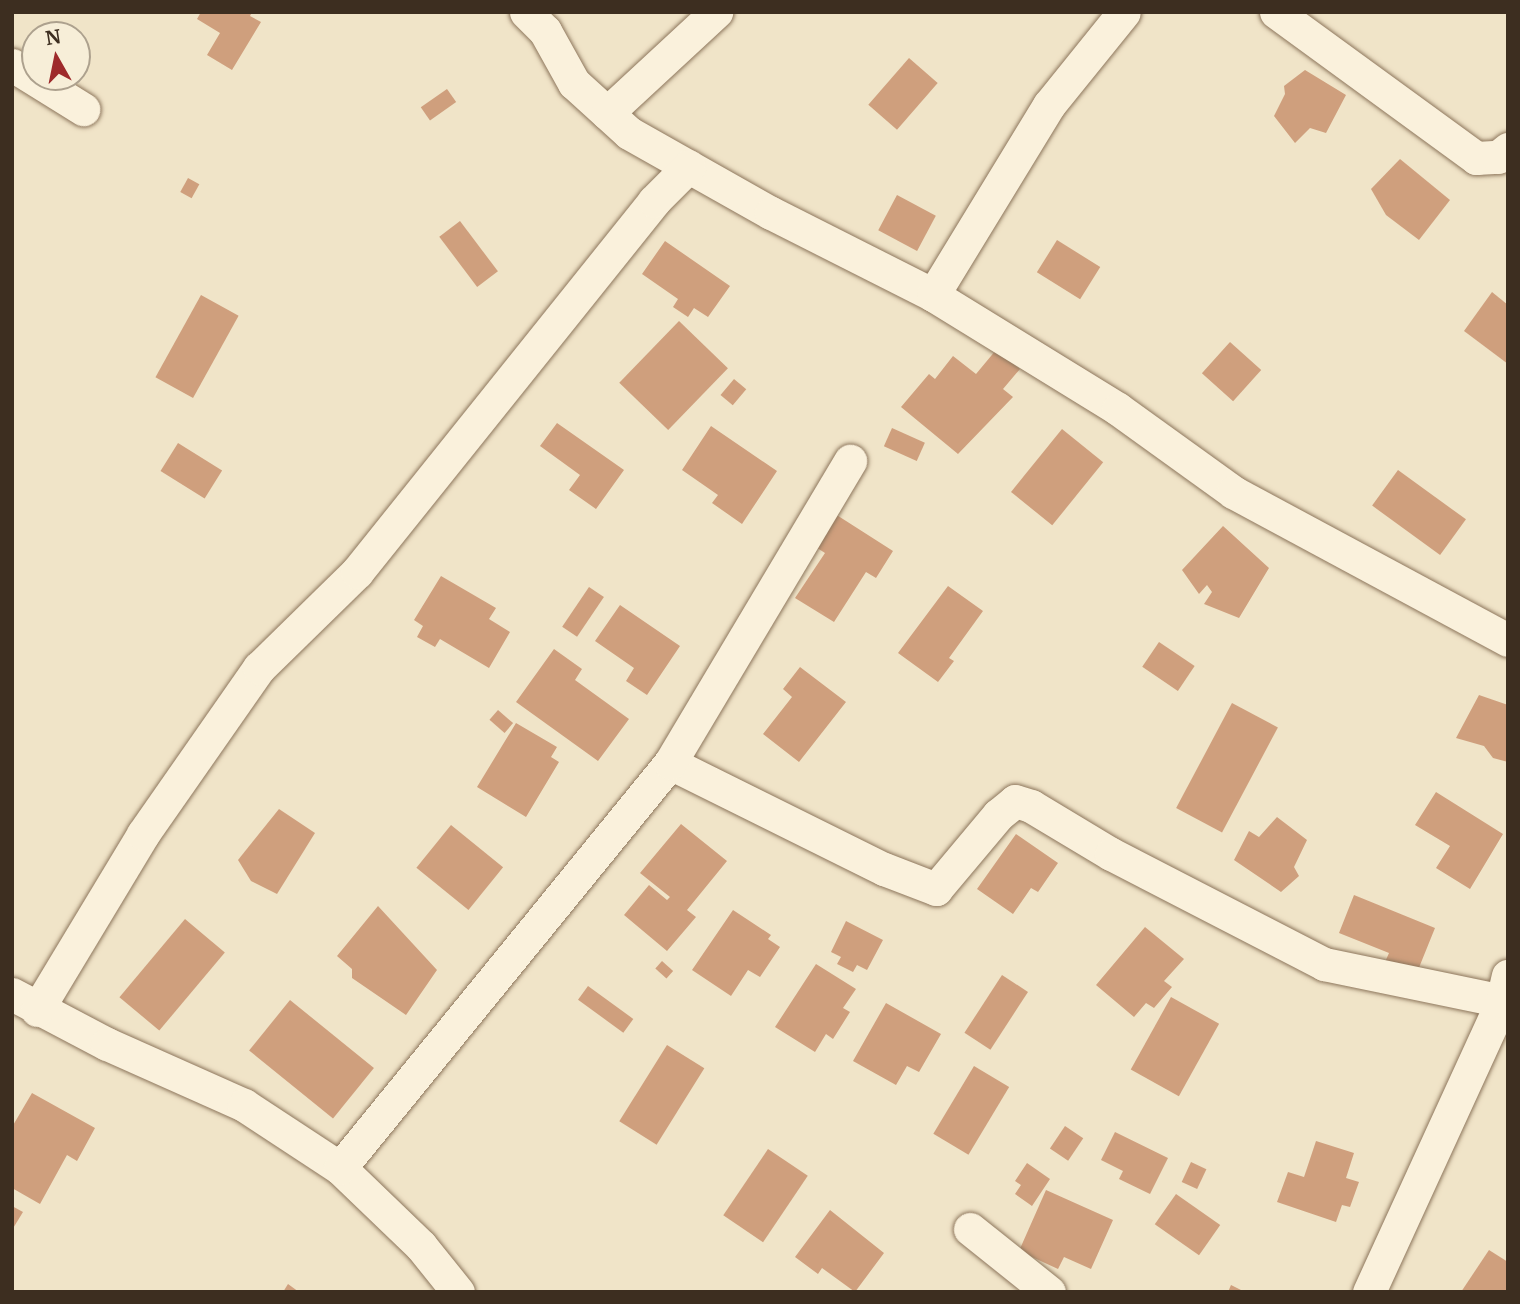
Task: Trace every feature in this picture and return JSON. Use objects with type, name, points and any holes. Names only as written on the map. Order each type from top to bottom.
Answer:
[{"type":"street","points":[[526,12],[545,32],[574,83],[629,133],[933,295],[1118,409],[1233,492],[1508,640]]},
{"type":"street","points":[[607,113],[716,12]]},
{"type":"street","points":[[933,295],[1049,105],[1124,12]]},
{"type":"street","points":[[1276,12],[1476,158],[1498,157],[1508,149]]},
{"type":"street","points":[[12,65],[83,109]]},
{"type":"street","points":[[458,1292],[421,1246],[340,1168],[244,1105],[25,1002],[259,668],[356,572],[654,201],[689,166]]},
{"type":"street","points":[[340,1168],[670,763],[850,461]]},
{"type":"street","points":[[670,763],[884,869],[936,889],[998,816],[1015,801],[1031,806],[1111,854],[1324,964],[1505,989],[1370,1292]]},
{"type":"street","points":[[970,1229],[1049,1292]]},
{"type":"building","points":[[201,12],[252,12],[250,16],[261,22],[232,70],[207,55],[220,33],[197,19]]},
{"type":"building","points":[[909,58],[938,83],[897,130],[868,105]]},
{"type":"building","points":[[1305,70],[1346,95],[1326,133],[1310,128],[1295,143],[1274,116],[1285,94],[1284,86]]},
{"type":"building","points":[[447,89],[456,102],[430,120],[421,107]]},
{"type":"building","points":[[1400,159],[1450,200],[1419,240],[1386,215],[1371,189]]},
{"type":"building","points":[[188,178],[199,184],[192,198],[180,192]]},
{"type":"building","points":[[897,195],[936,216],[917,251],[878,230]]},
{"type":"building","points":[[460,221],[498,271],[477,287],[439,237]]},
{"type":"building","points":[[1057,240],[1100,267],[1080,299],[1037,272]]},
{"type":"building","points":[[665,241],[730,286],[708,317],[694,308],[688,317],[673,307],[678,299],[642,274]]},
{"type":"building","points":[[1492,292],[1508,305],[1508,364],[1464,331]]},
{"type":"building","points":[[201,295],[239,316],[193,398],[155,377]]},
{"type":"building","points":[[679,321],[728,368],[668,430],[619,383]]},
{"type":"building","points":[[1230,342],[1261,370],[1233,401],[1202,373]]},
{"type":"building","points":[[996,350],[1020,369],[1003,389],[1013,397],[958,454],[901,407],[929,374],[935,379],[953,356],[976,374]]},
{"type":"building","points":[[734,379],[746,389],[733,405],[721,395]]},
{"type":"building","points":[[557,423],[624,470],[596,509],[569,490],[580,475],[540,446]]},
{"type":"building","points":[[711,426],[777,471],[742,524],[712,503],[718,495],[682,470]]},
{"type":"building","points":[[892,428],[925,443],[917,461],[884,446]]},
{"type":"building","points":[[1062,429],[1103,462],[1052,525],[1011,492]]},
{"type":"building","points":[[178,443],[222,471],[205,499],[161,471]]},
{"type":"building","points":[[1398,470],[1466,519],[1440,555],[1372,506]]},
{"type":"building","points":[[832,512],[893,551],[876,578],[866,572],[834,622],[795,598],[825,553],[811,544]]},
{"type":"building","points":[[1223,526],[1269,568],[1239,618],[1204,604],[1212,592],[1207,585],[1199,594],[1182,570]]},
{"type":"building","points":[[441,576],[496,608],[489,619],[510,632],[489,668],[440,639],[435,647],[417,637],[423,626],[414,620]]},
{"type":"building","points":[[948,586],[983,611],[949,658],[954,661],[938,682],[898,653]]},
{"type":"building","points":[[589,587],[604,597],[577,637],[562,627]]},
{"type":"building","points":[[620,605],[680,646],[647,695],[626,681],[634,668],[595,641]]},
{"type":"building","points":[[1159,642],[1195,666],[1178,691],[1142,667]]},
{"type":"building","points":[[554,649],[582,669],[575,680],[629,719],[598,761],[516,702]]},
{"type":"building","points":[[800,667],[846,702],[799,762],[763,734],[792,697],[783,689]]},
{"type":"building","points":[[1479,695],[1508,705],[1508,762],[1493,758],[1484,746],[1456,738]]},
{"type":"building","points":[[1232,703],[1278,727],[1222,832],[1176,808]]},
{"type":"building","points":[[498,710],[513,723],[505,733],[489,720]]},
{"type":"building","points":[[516,723],[557,747],[551,757],[559,762],[526,817],[477,787]]},
{"type":"building","points":[[1436,792],[1503,834],[1470,889],[1436,868],[1450,846],[1415,825]]},
{"type":"building","points":[[279,809],[315,833],[277,894],[251,881],[238,860]]},
{"type":"building","points":[[1277,817],[1307,840],[1294,867],[1299,876],[1281,892],[1234,860],[1249,831],[1259,837]]},
{"type":"building","points":[[681,824],[727,861],[687,910],[696,917],[667,951],[624,915],[649,885],[667,900],[670,897],[640,873]]},
{"type":"building","points":[[451,825],[503,867],[468,910],[416,868]]},
{"type":"building","points":[[1016,834],[1058,863],[1038,892],[1031,888],[1013,914],[977,889]]},
{"type":"building","points":[[1354,895],[1435,928],[1416,975],[1385,962],[1389,953],[1339,933]]},
{"type":"building","points":[[378,906],[437,970],[406,1015],[352,978],[352,969],[337,956]]},
{"type":"building","points":[[733,910],[771,935],[768,939],[780,947],[760,977],[748,970],[731,996],[692,970]]},
{"type":"building","points":[[185,919],[225,952],[159,1031],[119,997]]},
{"type":"building","points":[[846,921],[883,940],[867,970],[857,965],[853,972],[837,964],[841,957],[831,952]]},
{"type":"building","points":[[1145,927],[1184,959],[1164,981],[1172,987],[1154,1008],[1146,1003],[1134,1017],[1096,985]]},
{"type":"building","points":[[662,961],[673,971],[666,978],[655,968]]},
{"type":"building","points":[[816,964],[856,989],[843,1008],[850,1012],[833,1039],[826,1034],[815,1052],[775,1027]]},
{"type":"building","points":[[1002,975],[1028,992],[990,1050],[964,1033]]},
{"type":"building","points":[[588,986],[633,1019],[623,1033],[578,1000]]},
{"type":"building","points":[[1171,997],[1219,1024],[1179,1096],[1131,1070]]},
{"type":"building","points":[[290,1000],[374,1068],[333,1118],[249,1051]]},
{"type":"building","points":[[886,1003],[941,1034],[919,1072],[907,1066],[896,1085],[853,1061]]},
{"type":"building","points":[[667,1045],[704,1068],[657,1145],[619,1121]]},
{"type":"building","points":[[974,1066],[1009,1087],[968,1155],[933,1134]]},
{"type":"building","points":[[32,1093],[95,1128],[77,1161],[67,1155],[40,1204],[12,1188],[12,1127]]},
{"type":"building","points":[[1065,1126],[1083,1138],[1068,1161],[1050,1148]]},
{"type":"building","points":[[1115,1132],[1168,1158],[1150,1194],[1119,1179],[1123,1171],[1101,1160]]},
{"type":"building","points":[[1316,1141],[1354,1153],[1346,1178],[1359,1182],[1350,1207],[1342,1205],[1336,1222],[1277,1202],[1288,1172],[1304,1177]]},
{"type":"building","points":[[768,1149],[808,1176],[763,1242],[723,1215]]},
{"type":"building","points":[[1191,1162],[1206,1169],[1197,1189],[1182,1182]]},
{"type":"building","points":[[1027,1163],[1050,1179],[1032,1206],[1015,1194],[1021,1185],[1015,1181]]},
{"type":"building","points":[[1046,1190],[1113,1220],[1091,1269],[1064,1257],[1058,1269],[1019,1251]]},
{"type":"building","points":[[1176,1194],[1220,1225],[1199,1255],[1155,1224]]},
{"type":"building","points":[[12,1206],[23,1212],[12,1230]]},
{"type":"building","points":[[830,1210],[884,1253],[855,1292],[822,1268],[818,1274],[795,1257]]},
{"type":"building","points":[[1489,1250],[1508,1262],[1508,1292],[1461,1292]]},
{"type":"building","points":[[288,1284],[299,1292],[283,1292]]},
{"type":"building","points":[[1231,1285],[1245,1292],[1228,1292]]}]
